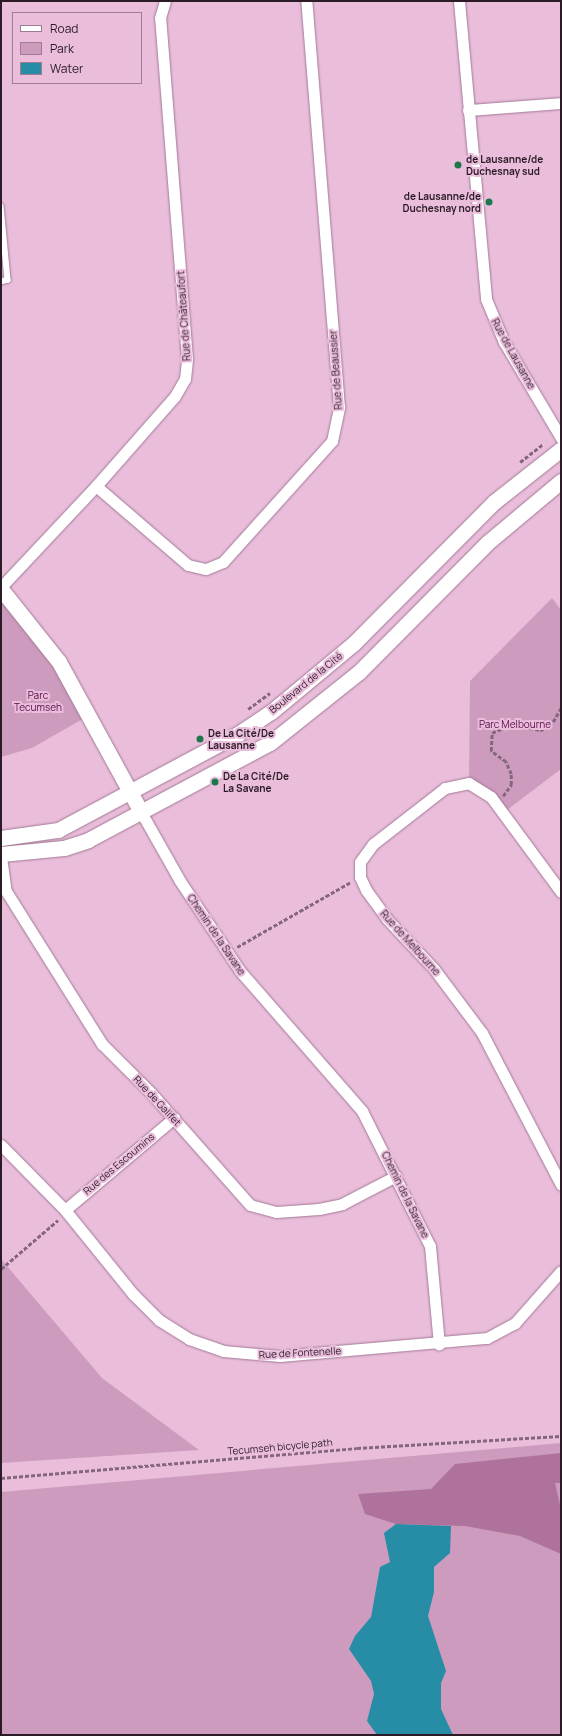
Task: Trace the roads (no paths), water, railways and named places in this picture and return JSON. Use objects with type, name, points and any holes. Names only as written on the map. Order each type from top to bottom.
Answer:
[{"type":"street","name":"Rue de Châteaufort","points":[[1,588],[96,486],[175,396],[187,369],[160,18],[165,1]]},
{"type":"street","name":"Rue de Beaussier","points":[[96,486],[188,565],[206,569],[223,562],[332,441],[339,407],[306,1]]},
{"type":"street","name":"Rue de Lausanne","points":[[459,1],[486,299],[504,342],[561,438]]},
{"type":"street","points":[[468,110],[561,103]]},
{"type":"street","name":"Boulevard de la Cité","points":[[1,838],[58,830],[271,712],[354,643],[494,502],[561,449]]},
{"type":"street","points":[[1,856],[77,844],[141,812],[284,734],[359,672],[487,543],[561,481]]},
{"type":"street","name":"Chemin de la Savane","points":[[1,588],[59,662],[141,812],[227,953],[350,1094],[396,1176],[430,1246],[439,1344]]},
{"type":"street","name":"Rue de Melbourne","points":[[561,892],[496,803],[469,782],[450,785],[367,850],[360,862],[360,877],[387,919],[434,969],[482,1033],[561,1185]]},
{"type":"street","name":"Rue de Galifet","points":[[1,856],[6,891],[102,1044],[174,1118],[242,1198],[258,1209],[319,1209],[342,1204],[396,1176]]},
{"type":"street","name":"Rue des Escoumins","points":[[65,1210],[174,1118]]},
{"type":"street","name":"Rue de Fontenelle","points":[[1,1145],[65,1210],[133,1294],[159,1320],[203,1345],[241,1354],[273,1356],[439,1344],[487,1338],[507,1330],[561,1271]]},
{"type":"lane","points":[[1,206],[8,280],[1,282]]},
{"type":"water","points":[[396,1524],[451,1526],[450,1553],[434,1567],[434,1592],[428,1616],[446,1671],[441,1683],[441,1709],[453,1735],[377,1735],[367,1721],[374,1694],[371,1681],[349,1649],[355,1636],[371,1617],[380,1567],[390,1562],[384,1533]]},
{"type":"place","name":"de Lausanne/de Duchesnay sud","points":[[458,165]]},
{"type":"place","name":"de Lausanne/de Duchesnay nord","points":[[489,202]]},
{"type":"place","name":"De La Cité/De Lausanne","points":[[200,739]]},
{"type":"place","name":"De La Cité/De La Savane","points":[[215,782]]},
{"type":"park label","name":"Parc Tecumseh","points":[[38,700]]},
{"type":"park label","name":"Parc Melbourne","points":[[515,725]]}]
